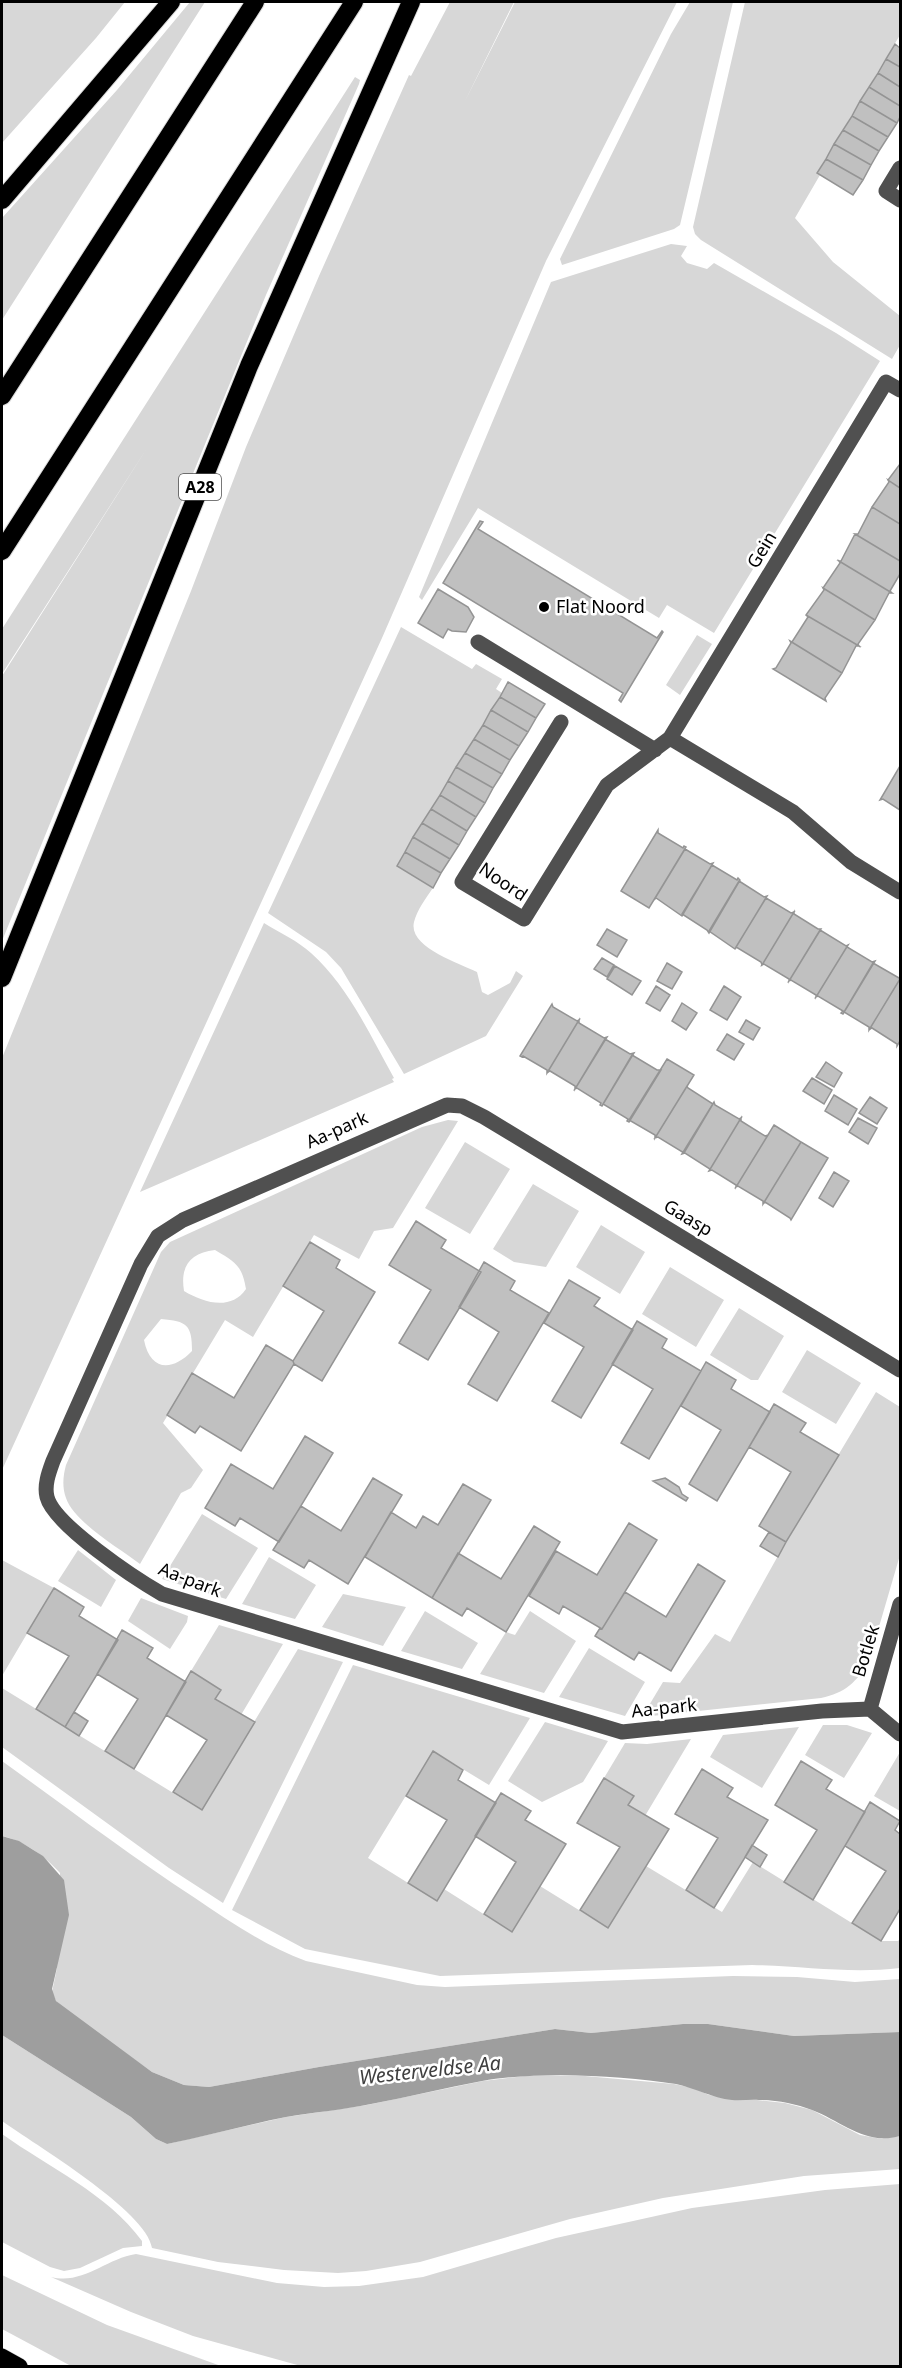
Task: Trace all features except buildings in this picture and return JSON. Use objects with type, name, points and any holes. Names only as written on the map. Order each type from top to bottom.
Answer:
[{"type":"highway","points":[[2,200],[171,2]]},
{"type":"highway","points":[[2,396],[255,2]]},
{"type":"highway","points":[[2,551],[354,2]]},
{"type":"highway","name":"A28","points":[[2,978],[249,366],[411,2]]},
{"type":"main road","points":[[2,2356],[20,2367]]},
{"type":"street","points":[[900,168],[886,191],[900,200]]},
{"type":"street","name":"Gein","points":[[670,738],[886,381],[900,390]]},
{"type":"street","points":[[478,642],[655,750]]},
{"type":"street","name":"Noord","points":[[561,722],[462,882],[524,920],[607,785],[670,738]]},
{"type":"street","points":[[670,738],[793,812],[851,862],[900,892]]},
{"type":"street","name":"Gaasp","points":[[454,1104],[484,1117],[900,1370]]},
{"type":"street","name":"Aa-park","points":[[454,1104],[419,1115],[183,1220],[158,1236],[141,1264],[53,1461],[46,1490],[47,1497],[57,1515],[128,1573],[173,1599],[622,1732],[822,1711],[870,1709]]},
{"type":"street","name":"Botlek","points":[[870,1709],[900,1604]]},
{"type":"street","points":[[870,1709],[900,1734]]},
{"type":"shaded area","points":[[2,2],[125,2],[96,38],[2,143]]},
{"type":"shaded area","points":[[190,2],[205,2],[2,320],[2,218],[117,90]]},
{"type":"shaded area","points":[[450,2],[514,2],[465,101],[515,2],[677,2],[546,261],[382,638],[2,1470],[2,1058],[191,591],[246,447],[409,75],[411,76]]},
{"type":"shaded area","points":[[690,2],[733,2],[680,225],[674,229],[562,265],[560,259],[671,34]]},
{"type":"shaded area","points":[[745,2],[900,2],[900,35],[817,173],[820,175],[795,218],[833,262],[900,316],[900,345],[892,359],[701,240],[695,234],[693,227]]},
{"type":"shaded area","points":[[355,77],[360,80],[359,84],[266,295],[2,941],[2,676],[149,445],[2,674],[2,629]]},
{"type":"shaded area","points":[[671,244],[687,246],[681,256],[687,263],[707,269],[714,263],[880,361],[714,633],[667,605],[659,618],[478,508],[422,600],[419,597],[551,282]]},
{"type":"shaded area","points":[[401,627],[472,669],[476,664],[502,679],[496,689],[502,693],[500,697],[397,866],[433,888],[417,913],[414,931],[426,946],[436,953],[477,972],[482,992],[488,995],[510,983],[516,971],[523,976],[486,1036],[404,1074],[341,968],[326,952],[268,913]]},
{"type":"shaded area","points":[[697,635],[712,644],[680,695],[666,685]]},
{"type":"shaded area","points":[[264,923],[306,949],[336,980],[367,1028],[394,1082],[140,1192]]},
{"type":"shaded area","points":[[448,1120],[458,1121],[393,1228],[374,1231],[359,1259],[314,1235],[253,1337],[225,1320],[163,1423],[203,1470],[191,1488],[181,1493],[140,1564],[87,1525],[66,1498],[63,1482],[66,1465],[161,1252],[170,1242],[422,1127]],"holes":[[[215,1250],[237,1265],[242,1274],[246,1289],[233,1300],[217,1303],[200,1299],[184,1291],[185,1268],[189,1262],[199,1254]],[[161,1319],[182,1323],[191,1335],[192,1351],[170,1365],[157,1363],[151,1358],[144,1340]]]},
{"type":"shaded area","points":[[465,1142],[510,1169],[470,1234],[425,1208]]},
{"type":"shaded area","points":[[533,1184],[579,1211],[546,1267],[514,1262],[493,1249]]},
{"type":"shaded area","points":[[601,1225],[645,1252],[620,1294],[576,1267]]},
{"type":"shaded area","points":[[670,1267],[724,1300],[696,1347],[642,1314]]},
{"type":"shaded area","points":[[739,1308],[784,1336],[758,1380],[751,1380],[710,1355]]},
{"type":"shaded area","points":[[807,1350],[861,1383],[836,1424],[782,1392]]},
{"type":"shaded area","points":[[876,1392],[900,1407],[900,1555],[869,1661],[860,1675],[844,1690],[821,1698],[642,1717],[663,1682],[680,1683],[715,1634],[730,1642],[779,1554]]},
{"type":"shaded area","points":[[202,1514],[258,1548],[226,1599],[162,1579]]},
{"type":"shaded area","points":[[78,1550],[116,1580],[101,1607],[58,1581]]},
{"type":"shaded area","points":[[269,1557],[316,1585],[295,1619],[242,1604]]},
{"type":"shaded area","points":[[2,1560],[54,1588],[2,1676]]},
{"type":"shaded area","points":[[343,1594],[406,1607],[383,1646],[322,1627]]},
{"type":"shaded area","points":[[141,1598],[188,1616],[187,1622],[170,1649],[128,1621]]},
{"type":"shaded area","points":[[425,1611],[478,1643],[462,1669],[401,1651]]},
{"type":"shaded area","points":[[530,1611],[576,1641],[544,1693],[480,1674],[506,1632],[515,1635]]},
{"type":"shaded area","points":[[219,1625],[283,1644],[241,1715],[215,1699],[221,1690],[191,1671]]},
{"type":"shaded area","points":[[589,1648],[645,1682],[625,1716],[559,1697]]},
{"type":"shaded area","points":[[298,1649],[343,1662],[223,1903],[169,1868],[2,1747],[2,1688],[201,1810]]},
{"type":"shaded area","points":[[353,1665],[530,1718],[489,1785],[433,1751],[368,1858],[437,1901],[444,1889],[512,1932],[540,1886],[608,1928],[646,1866],[722,1912],[753,1862],[881,1941],[900,1939],[900,1968],[845,1970],[752,1965],[440,1976],[305,1949],[232,1910]]},
{"type":"shaded area","points":[[545,1722],[608,1741],[583,1782],[542,1802],[508,1781]]},
{"type":"shaded area","points":[[823,1725],[847,1725],[872,1733],[844,1778],[805,1755]]},
{"type":"shaded area","points":[[799,1727],[762,1788],[710,1757],[723,1735]]},
{"type":"shaded area","points":[[691,1739],[645,1816],[628,1805],[634,1796],[604,1778],[625,1743],[647,1744]]},
{"type":"shaded area","points":[[900,1752],[900,1811],[874,1796]]},
{"type":"shaded area","points":[[2,1761],[221,1916],[263,1941],[306,1961],[417,1985],[445,1987],[733,1976],[797,1977],[855,1982],[900,1979],[900,2032],[794,2036],[708,2024],[683,2024],[591,2033],[555,2029],[209,2087],[184,2085],[152,2072],[65,2010],[56,2001],[52,1992],[57,1968],[60,1873],[34,1850],[18,1841],[2,1836]]},
{"type":"shaded area","points":[[2,2035],[131,2117],[156,2139],[167,2144],[286,2117],[367,2105],[483,2081],[525,2076],[585,2076],[674,2084],[693,2088],[709,2095],[785,2103],[812,2110],[860,2135],[882,2139],[900,2136],[900,2169],[804,2176],[663,2198],[570,2219],[420,2262],[366,2271],[338,2273],[284,2270],[218,2262],[152,2248],[145,2233],[131,2216],[111,2198],[2,2121]]},
{"type":"shaded area","points":[[2,2134],[95,2195],[128,2224],[142,2241],[142,2246],[123,2248],[80,2268],[64,2271],[50,2267],[2,2242]]},
{"type":"shaded area","points":[[900,2184],[900,2366],[301,2366],[193,2336],[51,2277],[63,2279],[84,2275],[136,2254],[277,2283],[324,2287],[359,2286],[423,2277],[556,2238],[692,2208],[825,2190]]},
{"type":"shaded area","points":[[2,2275],[107,2325],[221,2366],[71,2366],[2,2329]]},
{"type":"water","name":"Westerveldse Aa","points":[[2,1836],[19,1841],[43,1856],[64,1880],[69,1915],[52,1989],[56,2001],[152,2072],[184,2085],[209,2087],[555,2029],[591,2033],[683,2024],[708,2024],[794,2036],[900,2032],[900,2136],[876,2138],[865,2135],[812,2110],[786,2103],[725,2099],[676,2084],[654,2081],[605,2076],[553,2075],[482,2081],[360,2106],[286,2117],[167,2144],[156,2139],[131,2117],[2,2035]]},
{"type":"place","name":"Flat Noord","points":[[544,607]]}]
